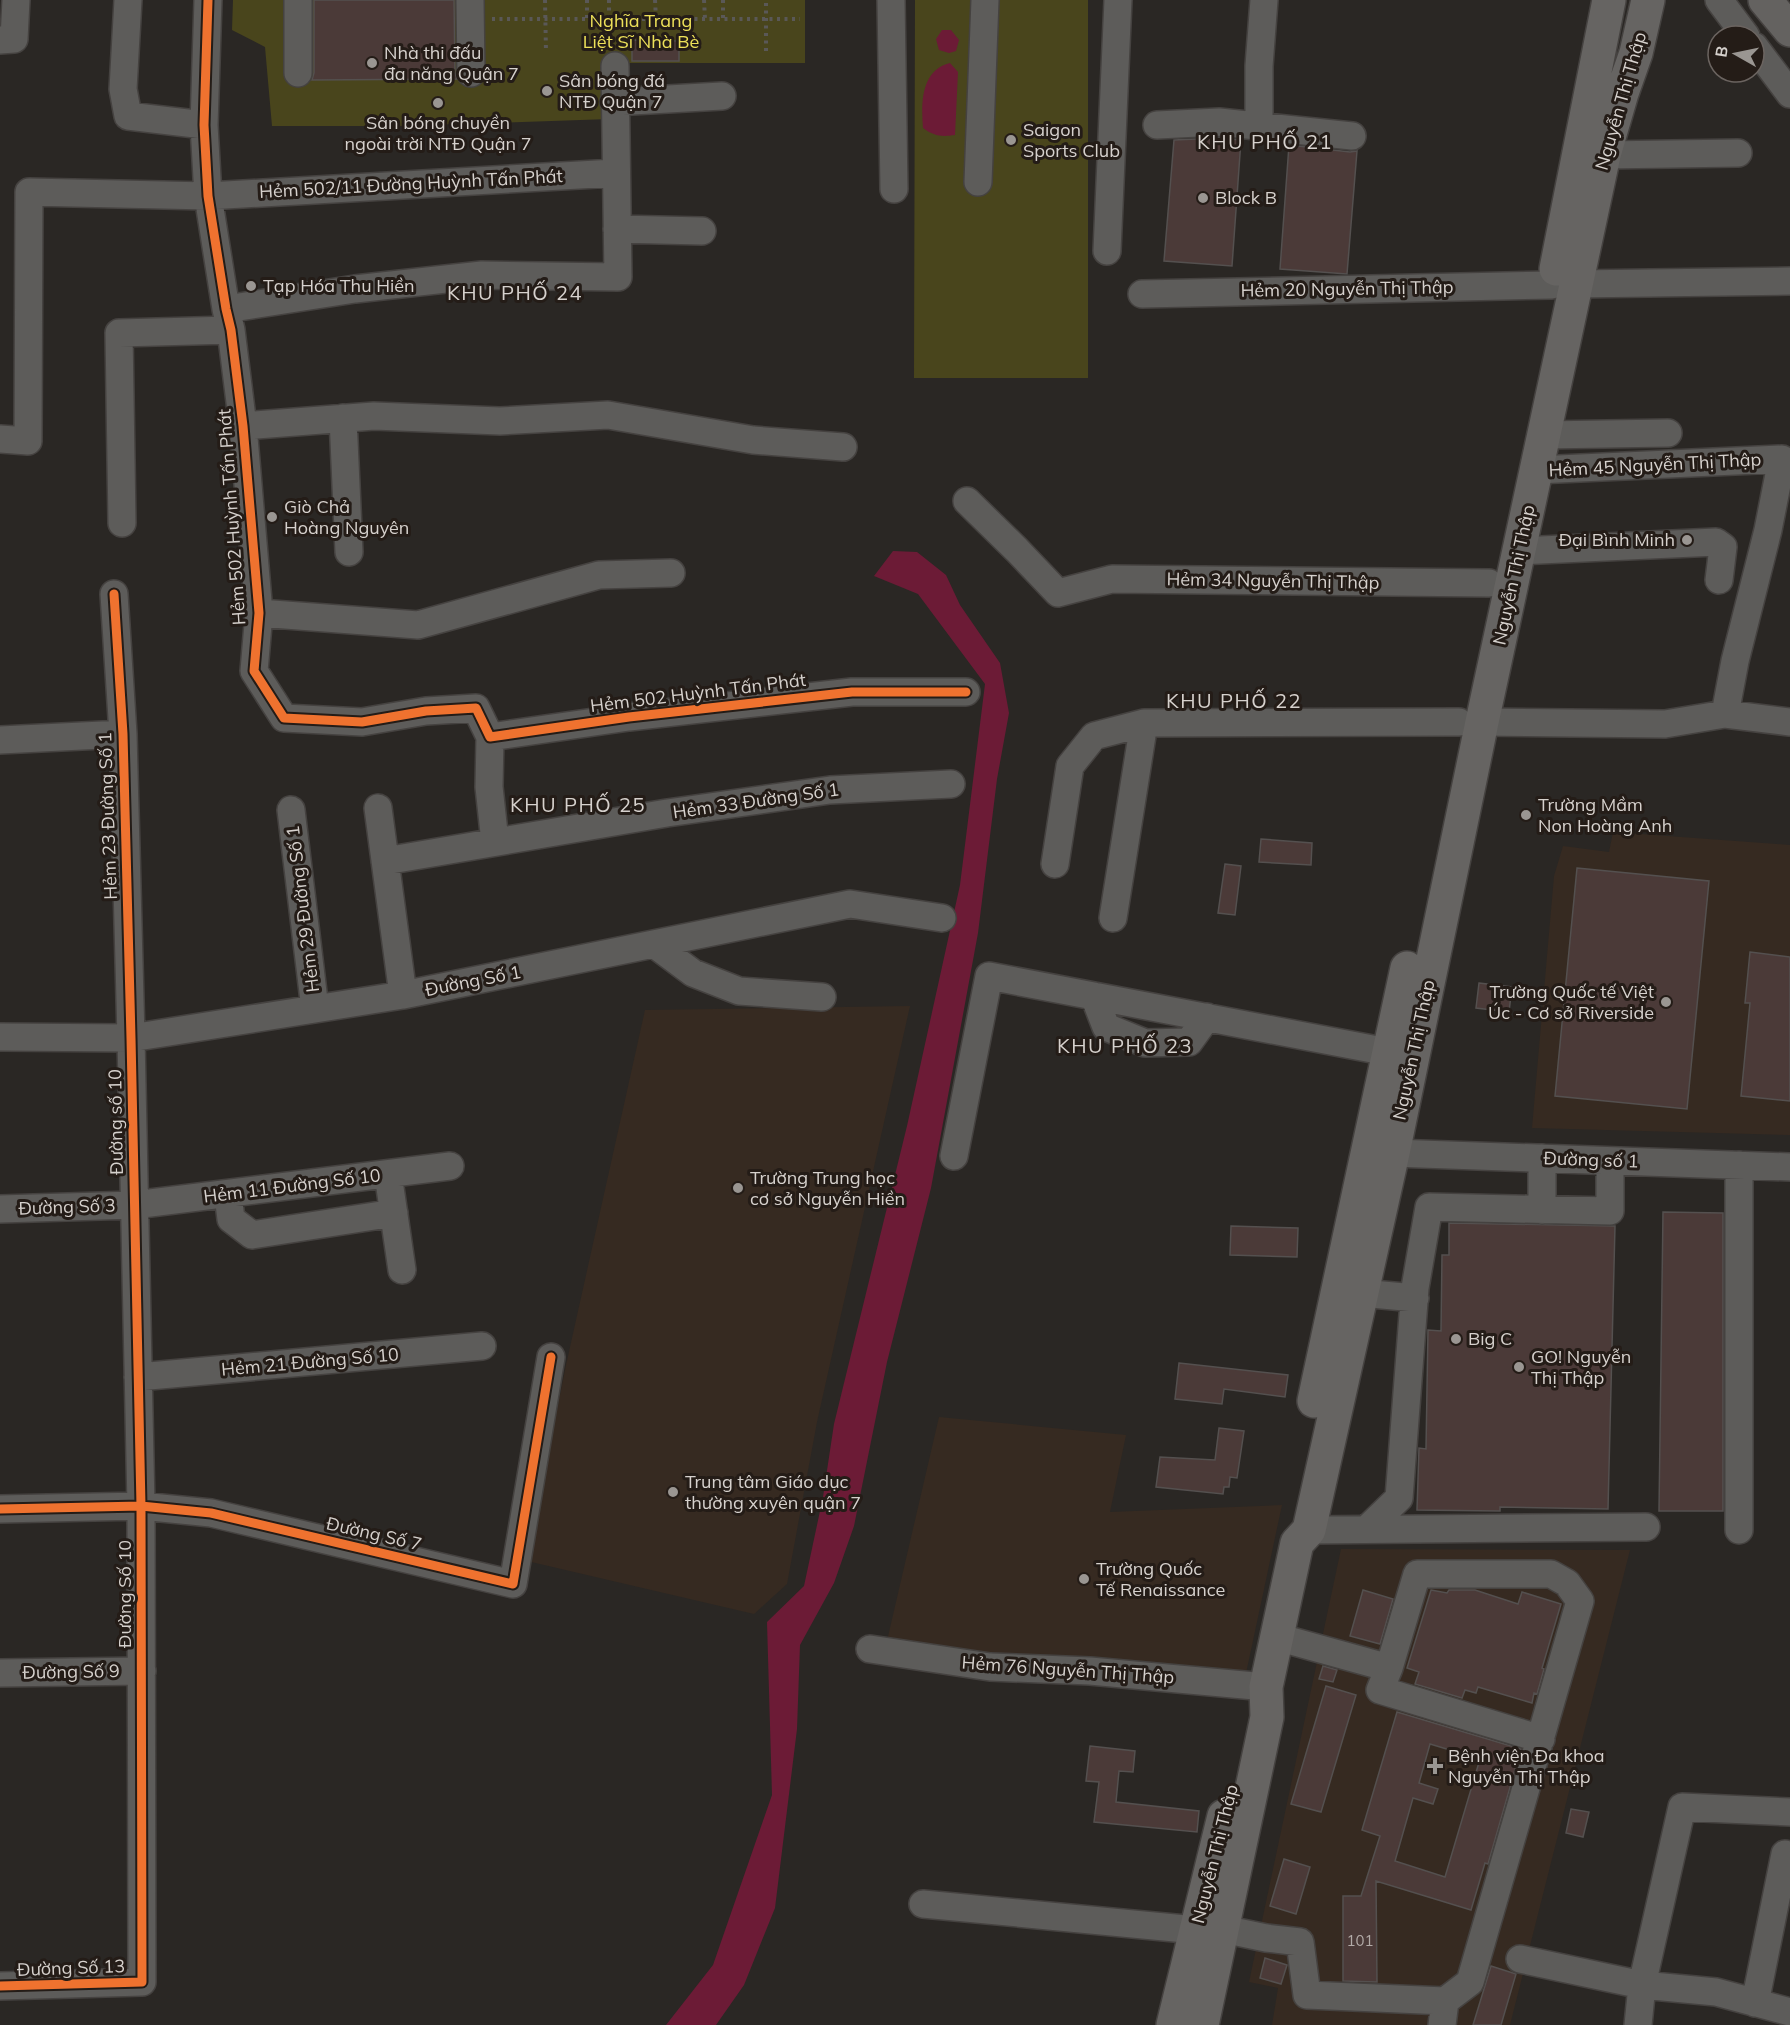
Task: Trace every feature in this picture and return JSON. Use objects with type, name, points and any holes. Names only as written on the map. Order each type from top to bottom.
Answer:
[{"type":"highway","points":[[1766,0],[1790,30]]},
{"type":"main road","name":"Nguyễn Thị Thập","points":[[1470,722],[1519,551],[1544,435],[1564,285],[1604,155],[1609,0]]},
{"type":"main road","name":"Nguyễn Thị Thập","points":[[1303,1536],[1289,1525],[1381,1150],[1470,722],[1489,583],[1564,285],[1607,90],[1636,54],[1648,0]]},
{"type":"main road","points":[[1636,54],[1666,0]]},
{"type":"main road","points":[[1758,0],[1790,41]]},
{"type":"main road","name":"Nguyễn Thị Thập","points":[[1202,2025],[1210,1929],[1250,1714],[1266,1687],[1361,1293],[1381,1150]]},
{"type":"main road","name":"Nguyễn Thị Thập","points":[[1173,2025],[1210,1929]]},
{"type":"street","points":[[0,40],[14,39],[16,0]]},
{"type":"street","points":[[128,0],[123,88],[128,116],[204,125]]},
{"type":"street","name":"Hẻm 502 Huỳnh Tấn Phát","points":[[208,0],[204,125],[208,196],[229,320],[243,426],[259,613],[255,671],[284,718],[362,722],[426,711],[476,708],[490,737],[629,717],[852,692],[966,692]]},
{"type":"street","points":[[298,0],[298,73]]},
{"type":"street","points":[[891,0],[894,189]]},
{"type":"street","points":[[978,182],[985,0]]},
{"type":"street","points":[[1107,251],[1118,0]]},
{"type":"street","points":[[1259,126],[1259,66],[1264,0]]},
{"type":"street","points":[[1719,0],[1737,24]]},
{"type":"street","points":[[471,73],[478,10]]},
{"type":"street","points":[[1766,62],[1790,94]]},
{"type":"street","points":[[122,523],[119,333],[229,320],[355,289],[482,276],[618,277],[615,66]]},
{"type":"street","points":[[614,102],[722,96]]},
{"type":"street","points":[[1157,125],[1219,122],[1352,136]]},
{"type":"street","points":[[1604,155],[1738,153]]},
{"type":"street","name":"Hẻm 502/11 Đường Huỳnh Tấn Phát","points":[[0,439],[28,441],[29,192],[208,196],[615,173]]},
{"type":"street","points":[[617,229],[702,231]]},
{"type":"street","name":"Hẻm 20 Nguyễn Thị Thập","points":[[1142,294],[1790,281]]},
{"type":"street","points":[[243,426],[374,416],[500,422],[608,415],[753,440],[843,447]]},
{"type":"street","points":[[343,418],[349,552]]},
{"type":"street","points":[[1544,435],[1668,433]]},
{"type":"street","name":"Hẻm 45 Nguyễn Thị Thập","points":[[1536,470],[1782,459],[1768,530],[1735,661],[1725,714]]},
{"type":"street","name":"Hẻm 34 Nguyễn Thị Thập","points":[[967,501],[1058,593],[1112,579],[1489,583]]},
{"type":"street","points":[[1519,551],[1716,542],[1723,547],[1719,580]]},
{"type":"street","points":[[259,613],[418,625],[599,575],[671,573]]},
{"type":"street","name":"Hẻm 23 Đường Số 1","points":[[114,594],[123,734],[131,1038]]},
{"type":"street","points":[[1055,864],[1070,766],[1094,736],[1144,723],[1665,724],[1725,714],[1790,722]]},
{"type":"street","points":[[1113,918],[1144,723]]},
{"type":"street","points":[[0,740],[123,734]]},
{"type":"street","points":[[490,737],[489,787],[495,842]]},
{"type":"street","name":"Hẻm 33 Đường Số 1","points":[[385,861],[667,813],[830,790],[951,784]]},
{"type":"street","points":[[378,808],[403,995]]},
{"type":"street","name":"Hẻm 29 Đường Số 1","points":[[291,810],[315,1009]]},
{"type":"street","name":"Đường Số 1","points":[[0,1038],[131,1038],[315,1009],[403,995],[850,904],[942,918]]},
{"type":"street","points":[[654,944],[693,973],[739,991],[822,997]]},
{"type":"street","points":[[954,1156],[989,976],[1401,1055]]},
{"type":"street","points":[[1094,996],[1106,1027],[1145,1043],[1189,1042],[1207,1017]]},
{"type":"street","name":"Đường số 10","points":[[131,1038],[134,1205]]},
{"type":"street","name":"Đường số 1","points":[[1381,1150],[1790,1167]]},
{"type":"street","points":[[1542,1158],[1542,1210]]},
{"type":"street","points":[[1366,1529],[1399,1498],[1415,1298],[1429,1207],[1610,1211],[1610,1161]]},
{"type":"street","points":[[1739,1165],[1739,1530]]},
{"type":"street","name":"Hẻm 11 Đường Số 10","points":[[134,1205],[450,1166]]},
{"type":"street","points":[[388,1174],[402,1270]]},
{"type":"street","points":[[228,1195],[231,1219],[252,1235],[394,1214]]},
{"type":"street","name":"Đường Số 3","points":[[0,1209],[134,1205]]},
{"type":"street","name":"Đường Số 10","points":[[134,1205],[141,1506],[142,1982]]},
{"type":"street","points":[[1361,1293],[1415,1298]]},
{"type":"street","name":"Hẻm 21 Đường Số 10","points":[[138,1377],[482,1346]]},
{"type":"street","name":"Đường Số 7","points":[[0,1509],[141,1506],[211,1514],[513,1584],[551,1357]]},
{"type":"street","points":[[1303,1536],[1366,1529],[1646,1527]]},
{"type":"street","points":[[923,1904],[1210,1929],[1300,1942],[1307,1995],[1444,2013],[1470,1982],[1541,1739],[1580,1601],[1567,1582],[1551,1574],[1417,1574],[1389,1668],[1380,1690],[1541,1739]]},
{"type":"street","points":[[1277,1637],[1389,1668]]},
{"type":"street","name":"Hẻm 76 Nguyễn Thị Thập","points":[[870,1649],[990,1667],[1090,1671],[1266,1687]]},
{"type":"street","name":"Đường Số 9","points":[[0,1673],[142,1671]]},
{"type":"street","points":[[1638,2025],[1642,1985],[1682,1807],[1790,1812]]},
{"type":"street","points":[[1755,2003],[1785,1854]]},
{"type":"street","points":[[1520,1959],[1642,1985],[1716,1992],[1790,2012]]},
{"type":"street","name":"Đường Số 13","points":[[0,1986],[142,1982]]},
{"type":"path","points":[[545,0],[546,52]]},
{"type":"path","points":[[587,0],[587,19]]},
{"type":"path","points":[[609,0],[609,19]]},
{"type":"path","points":[[656,0],[656,19]]},
{"type":"path","points":[[704,0],[705,19]]},
{"type":"path","points":[[723,0],[723,19]]},
{"type":"path","points":[[766,0],[766,51]]},
{"type":"path","points":[[478,10],[545,20],[800,19]]},
{"type":"shaded area","points":[[942,30],[951,30],[959,40],[956,51],[949,53],[939,50],[936,39]]},
{"type":"shaded area","points":[[950,63],[958,72],[955,135],[946,136],[931,133],[923,128],[922,108],[928,80],[940,67]]},
{"type":"shaded area","points":[[893,551],[917,552],[946,575],[960,605],[1000,663],[1009,713],[997,779],[978,933],[931,1188],[887,1362],[854,1526],[834,1583],[800,1645],[797,1729],[775,1908],[744,1985],[716,2025],[666,2025],[713,1965],[772,1795],[767,1622],[804,1586],[823,1497],[834,1424],[907,1126],[960,885],[985,684],[918,594],[874,576]]},
{"type":"shaded area","name":"Trường Quốc tế Việt Úc - Cơ sở Riverside","points":[[1613,832],[1790,845],[1790,1135],[1532,1128],[1554,876],[1563,846],[1609,852]]},
{"type":"shaded area","name":"Trường Trung học cơ sở Nguyễn Hiền","points":[[910,1006],[817,1422],[787,1584],[754,1614],[527,1561],[566,1365],[645,1010]]},
{"type":"shaded area","name":"Trường Quốc Tế Renaissance","points":[[939,1417],[1126,1435],[1110,1512],[1282,1505],[1245,1678],[886,1645]]},
{"type":"shaded area","name":"Bệnh viện Đa khoa Nguyễn Thị Thập","points":[[1341,1549],[1630,1550],[1510,2025],[1272,2025],[1278,1988],[1249,1982]]},
{"type":"green space","name":"Nhà thi đấu đa năng Quận 7","points":[[233,0],[805,0],[805,63],[611,63],[610,119],[399,126],[272,126],[265,47],[232,30]]},
{"type":"green space","points":[[915,0],[1088,0],[1088,378],[914,378]]},
{"type":"building","name":"Nhà thi đấu đa năng Quận 7","points":[[314,0],[454,0],[457,79],[312,80],[314,73]]},
{"type":"building","points":[[632,40],[679,41],[679,61],[632,61]]},
{"type":"building","name":"Block B","points":[[1219,138],[1241,140],[1232,266],[1164,261],[1174,140]]},
{"type":"building","points":[[1289,145],[1357,151],[1347,274],[1280,269]]},
{"type":"building","points":[[1261,839],[1312,843],[1311,865],[1259,862]]},
{"type":"building","points":[[1225,864],[1241,866],[1235,915],[1218,913]]},
{"type":"building","points":[[1577,868],[1709,881],[1687,1109],[1555,1096]]},
{"type":"building","points":[[1750,952],[1790,957],[1790,1101],[1741,1096],[1750,1003],[1745,1003]]},
{"type":"building","points":[[1479,983],[1512,987],[1509,1012],[1476,1008]]},
{"type":"building","points":[[1663,1212],[1723,1213],[1723,1511],[1659,1511]]},
{"type":"building","name":"GO! Nguyễn Thị Thập","points":[[1449,1223],[1615,1226],[1608,1509],[1500,1507],[1500,1511],[1417,1510],[1419,1448],[1426,1449],[1428,1330],[1441,1331],[1442,1255],[1449,1255]]},
{"type":"building","points":[[1231,1226],[1298,1228],[1297,1257],[1230,1255]]},
{"type":"building","points":[[1179,1363],[1288,1375],[1285,1397],[1224,1389],[1222,1404],[1175,1399]]},
{"type":"building","points":[[1219,1428],[1244,1431],[1237,1478],[1230,1477],[1229,1487],[1224,1487],[1223,1494],[1156,1487],[1160,1457],[1215,1460]]},
{"type":"building","points":[[1363,1590],[1393,1599],[1380,1644],[1350,1636]]},
{"type":"building","points":[[1431,1590],[1447,1593],[1449,1590],[1475,1590],[1518,1604],[1522,1592],[1561,1604],[1542,1668],[1544,1669],[1537,1694],[1534,1693],[1532,1703],[1478,1687],[1476,1693],[1465,1690],[1462,1698],[1415,1684],[1419,1672],[1407,1668]]},
{"type":"building","points":[[1323,1666],[1337,1670],[1333,1682],[1319,1679]]},
{"type":"building","points":[[1326,1686],[1356,1695],[1321,1812],[1291,1804]]},
{"type":"building","points":[[1397,1712],[1521,1749],[1488,1864],[1485,1863],[1471,1910],[1376,1881],[1377,1982],[1343,1981],[1343,1896],[1361,1896],[1380,1836],[1362,1830]],"holes":[[[1430,1744],[1480,1759],[1445,1877],[1395,1861],[1413,1798],[1433,1804],[1438,1789],[1419,1783]]]},
{"type":"building","points":[[1090,1746],[1135,1751],[1133,1772],[1119,1771],[1116,1802],[1199,1811],[1197,1832],[1094,1822],[1099,1782],[1086,1781]]},
{"type":"building","points":[[1571,1809],[1589,1812],[1583,1837],[1566,1833]]},
{"type":"building","points":[[1284,1859],[1310,1867],[1296,1914],[1270,1906]]},
{"type":"building","points":[[1265,1958],[1287,1965],[1281,1984],[1260,1978]]},
{"type":"building","points":[[1491,1966],[1516,1974],[1501,2025],[1473,2025]]},
{"type":"cycle path","points":[[208,0],[204,125],[208,196],[231,330],[243,426],[259,613],[254,671],[284,718],[362,722],[426,711],[476,708],[490,737],[629,717],[852,692],[966,692]]},
{"type":"cycle path","points":[[0,1986],[142,1982],[141,1506],[123,734],[114,594]]},
{"type":"cycle path","points":[[0,1509],[141,1506],[211,1513],[513,1584],[551,1357]]},
{"type":"place","name":"Nhà thi đấu đa năng Quận 7","points":[[372,63]]},
{"type":"place","name":"Sân bóng đá NTĐ Quận 7","points":[[547,91]]},
{"type":"place","name":"Sân bóng chuyền ngoài trời NTĐ Quận 7","points":[[438,103]]},
{"type":"place","name":"Saigon Sports Club","points":[[1011,140]]},
{"type":"place","name":"Block B","points":[[1203,198]]},
{"type":"place","name":"Tạp Hóa Thu Hiền","points":[[251,286]]},
{"type":"place","name":"Giò Chả Hoàng Nguyên","points":[[272,517]]},
{"type":"place","name":"Đại Bình Minh","points":[[1687,540]]},
{"type":"place","name":"Trường Mầm Non Hoàng Anh","points":[[1526,815]]},
{"type":"place","name":"Trường Quốc tế Việt Úc - Cơ sở Riverside","points":[[1666,1002]]},
{"type":"place","name":"Trường Trung học cơ sở Nguyễn Hiền","points":[[738,1188]]},
{"type":"place","name":"Big C","points":[[1456,1339]]},
{"type":"place","name":"GO! Nguyễn Thị Thập","points":[[1519,1367]]},
{"type":"place","name":"Trung tâm Giáo dục thường xuyên quận 7","points":[[673,1492]]},
{"type":"place","name":"Trường Quốc Tế Renaissance","points":[[1084,1579]]},
{"type":"place","name":"Bệnh viện Đa khoa Nguyễn Thị Thập","points":[[1435,1766]]},
{"type":"district","name":"KHU PHỐ 21","points":[[1265,142]]},
{"type":"district","name":"KHU PHỐ 24","points":[[515,293]]},
{"type":"district","name":"KHU PHỐ 22","points":[[1234,701]]},
{"type":"district","name":"KHU PHỐ 25","points":[[578,805]]},
{"type":"district","name":"KHU PHỐ 23","points":[[1125,1046]]},
{"type":"park label","name":"Nghĩa Trang Liệt Sĩ Nhà Bè","points":[[641,31]]}]
